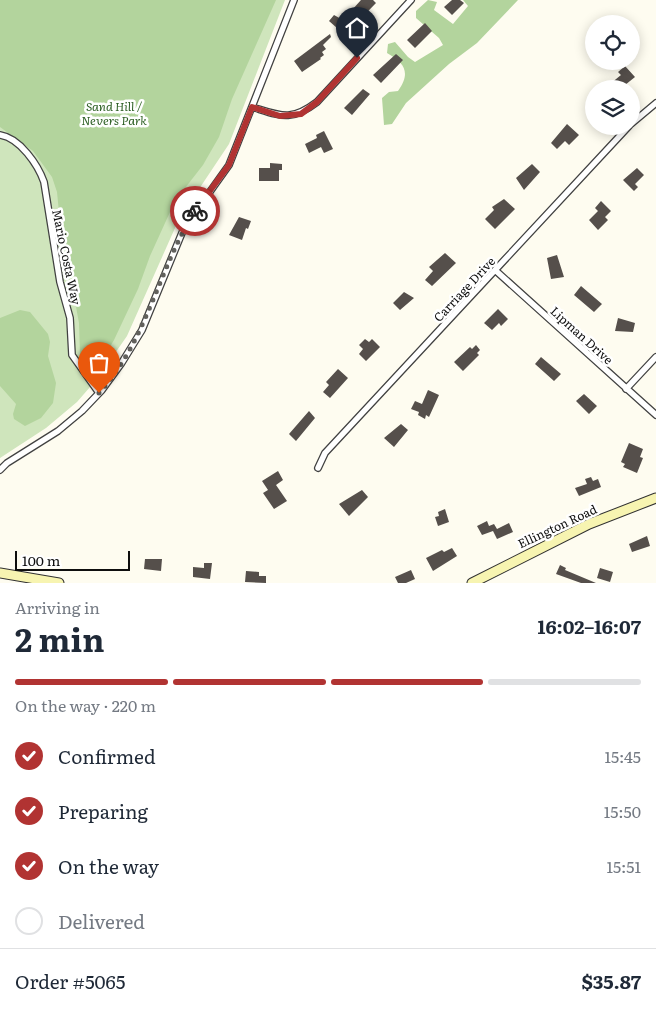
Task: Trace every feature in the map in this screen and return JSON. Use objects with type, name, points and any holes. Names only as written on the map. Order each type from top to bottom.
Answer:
[{"type":"main road","name":"Ellington Road","points":[[472,583],[589,524],[656,498]]},
{"type":"main road","points":[[0,573],[59,583]]},
{"type":"street","points":[[0,470],[13,459],[58,431],[99,393],[121,364],[142,330],[184,228],[229,165],[294,0]]},
{"type":"street","points":[[252,107],[280,116],[301,114],[317,102],[411,0]]},
{"type":"street","name":"Carriage Drive","points":[[640,117],[656,103]]},
{"type":"street","name":"Mario Costa Way","points":[[0,135],[11,138],[40,170],[44,182],[60,282],[70,318],[72,355],[99,393]]},
{"type":"street","name":"Carriage Drive","points":[[318,468],[326,453],[621,135]]},
{"type":"street","name":"Lipman Drive","points":[[495,270],[656,416]]},
{"type":"street","points":[[626,388],[656,357]]},
{"type":"green space","name":"Sand Hill / Nevers Park","points":[[0,0],[285,0],[229,144],[179,219],[127,336],[97,379],[77,402],[46,428],[0,458]]},
{"type":"green space","name":"Sand Hill / Nevers Park","points":[[0,0],[276,0],[232,99],[219,137],[203,165],[175,201],[150,256],[138,289],[114,340],[95,372],[90,371],[80,354],[79,323],[74,296],[65,272],[57,192],[52,177],[33,151],[0,127]]},
{"type":"green space","points":[[428,0],[437,2],[434,10],[453,24],[468,6],[463,0],[518,0],[477,43],[449,64],[406,103],[392,124],[384,125],[382,98],[389,92],[398,91],[405,74],[402,65],[387,53],[388,44],[395,42],[415,62],[443,45],[439,38],[416,18],[416,11]]},
{"type":"green space","points":[[20,310],[30,312],[48,334],[50,342],[48,356],[56,383],[53,403],[41,418],[25,426],[14,419],[13,414],[16,404],[0,386],[0,318]]},
{"type":"building","points":[[361,0],[373,0],[376,3],[345,35],[329,21],[334,15],[343,20]]},
{"type":"building","points":[[452,0],[460,0],[464,3],[452,15],[444,7]]},
{"type":"building","points":[[425,23],[432,31],[415,48],[407,40]]},
{"type":"building","points":[[330,34],[331,37],[323,45],[326,49],[322,52],[324,55],[302,72],[294,61]]},
{"type":"building","points":[[396,54],[403,60],[381,83],[373,75]]},
{"type":"building","points":[[620,70],[629,70],[635,77],[631,80],[615,80],[621,75],[618,72]]},
{"type":"building","points":[[363,89],[370,94],[352,115],[344,108]]},
{"type":"building","points":[[567,124],[579,135],[569,145],[565,141],[557,149],[551,143]]},
{"type":"building","points":[[324,131],[333,149],[324,153],[321,147],[309,153],[305,144],[317,138],[316,135]]},
{"type":"building","points":[[270,163],[282,164],[282,170],[279,170],[279,181],[259,181],[259,168],[270,168]]},
{"type":"building","points":[[532,164],[540,172],[524,190],[516,178]]},
{"type":"building","points":[[637,168],[644,175],[635,184],[638,187],[634,191],[623,180]]},
{"type":"building","points":[[504,199],[515,209],[495,229],[485,219],[494,210],[492,207]]},
{"type":"building","points":[[601,201],[611,211],[605,217],[608,220],[598,230],[589,220],[598,211],[595,208]]},
{"type":"building","points":[[239,217],[251,221],[248,229],[246,228],[242,240],[229,235]]},
{"type":"building","points":[[445,253],[456,263],[432,286],[425,280],[433,271],[429,267]]},
{"type":"building","points":[[557,255],[564,277],[551,279],[547,258]]},
{"type":"building","points":[[581,286],[602,304],[594,312],[574,295]]},
{"type":"building","points":[[404,292],[414,298],[400,310],[393,303]]},
{"type":"building","points":[[498,309],[508,319],[501,326],[499,323],[492,330],[484,323]]},
{"type":"building","points":[[618,318],[635,323],[633,332],[615,331]]},
{"type":"building","points":[[365,339],[369,342],[372,339],[380,347],[366,361],[359,354],[363,349],[359,345]]},
{"type":"building","points":[[476,345],[480,350],[477,353],[479,355],[463,371],[454,362],[470,347],[472,349]]},
{"type":"building","points":[[541,357],[561,374],[554,381],[535,364]]},
{"type":"building","points":[[338,369],[348,378],[330,398],[323,392],[329,385],[326,382]]},
{"type":"building","points":[[428,390],[439,395],[429,417],[426,415],[425,419],[418,415],[419,412],[411,409],[415,401],[422,404]]},
{"type":"building","points":[[584,394],[597,406],[589,414],[576,401]]},
{"type":"building","points":[[309,411],[315,418],[296,441],[289,434]]},
{"type":"building","points":[[401,424],[408,430],[394,447],[384,438]]},
{"type":"building","points":[[629,443],[643,449],[640,457],[643,458],[637,473],[623,467],[625,464],[621,462]]},
{"type":"building","points":[[278,471],[283,480],[276,485],[287,501],[274,509],[263,493],[268,490],[262,481]]},
{"type":"building","points":[[591,477],[593,481],[598,479],[601,487],[579,496],[575,488],[587,484],[585,479]]},
{"type":"building","points":[[362,490],[368,497],[349,516],[339,504]]},
{"type":"building","points":[[445,509],[449,522],[438,526],[435,517],[439,516],[438,512]]},
{"type":"building","points":[[487,521],[489,526],[494,524],[497,529],[509,523],[513,532],[497,539],[493,531],[482,535],[477,526]]},
{"type":"building","points":[[647,536],[650,546],[632,552],[629,544]]},
{"type":"building","points":[[452,548],[457,556],[433,571],[426,558],[442,550],[444,552]]},
{"type":"building","points":[[145,559],[162,559],[161,571],[144,569]]},
{"type":"building","points":[[204,563],[212,563],[210,579],[193,577],[193,567],[204,568]]},
{"type":"building","points":[[560,565],[566,568],[565,570],[596,583],[581,583],[556,574]]},
{"type":"building","points":[[600,568],[613,572],[610,582],[597,578]]},
{"type":"building","points":[[411,570],[415,579],[406,583],[398,583],[395,577]]},
{"type":"building","points":[[246,571],[259,572],[259,576],[266,576],[266,583],[245,582]]},
{"type":"way so far","points":[[99,393],[121,364],[142,330],[184,228],[195,211]]},
{"type":"route","points":[[195,211],[229,165],[252,107],[280,116],[301,114],[317,102],[357,58]]}]
